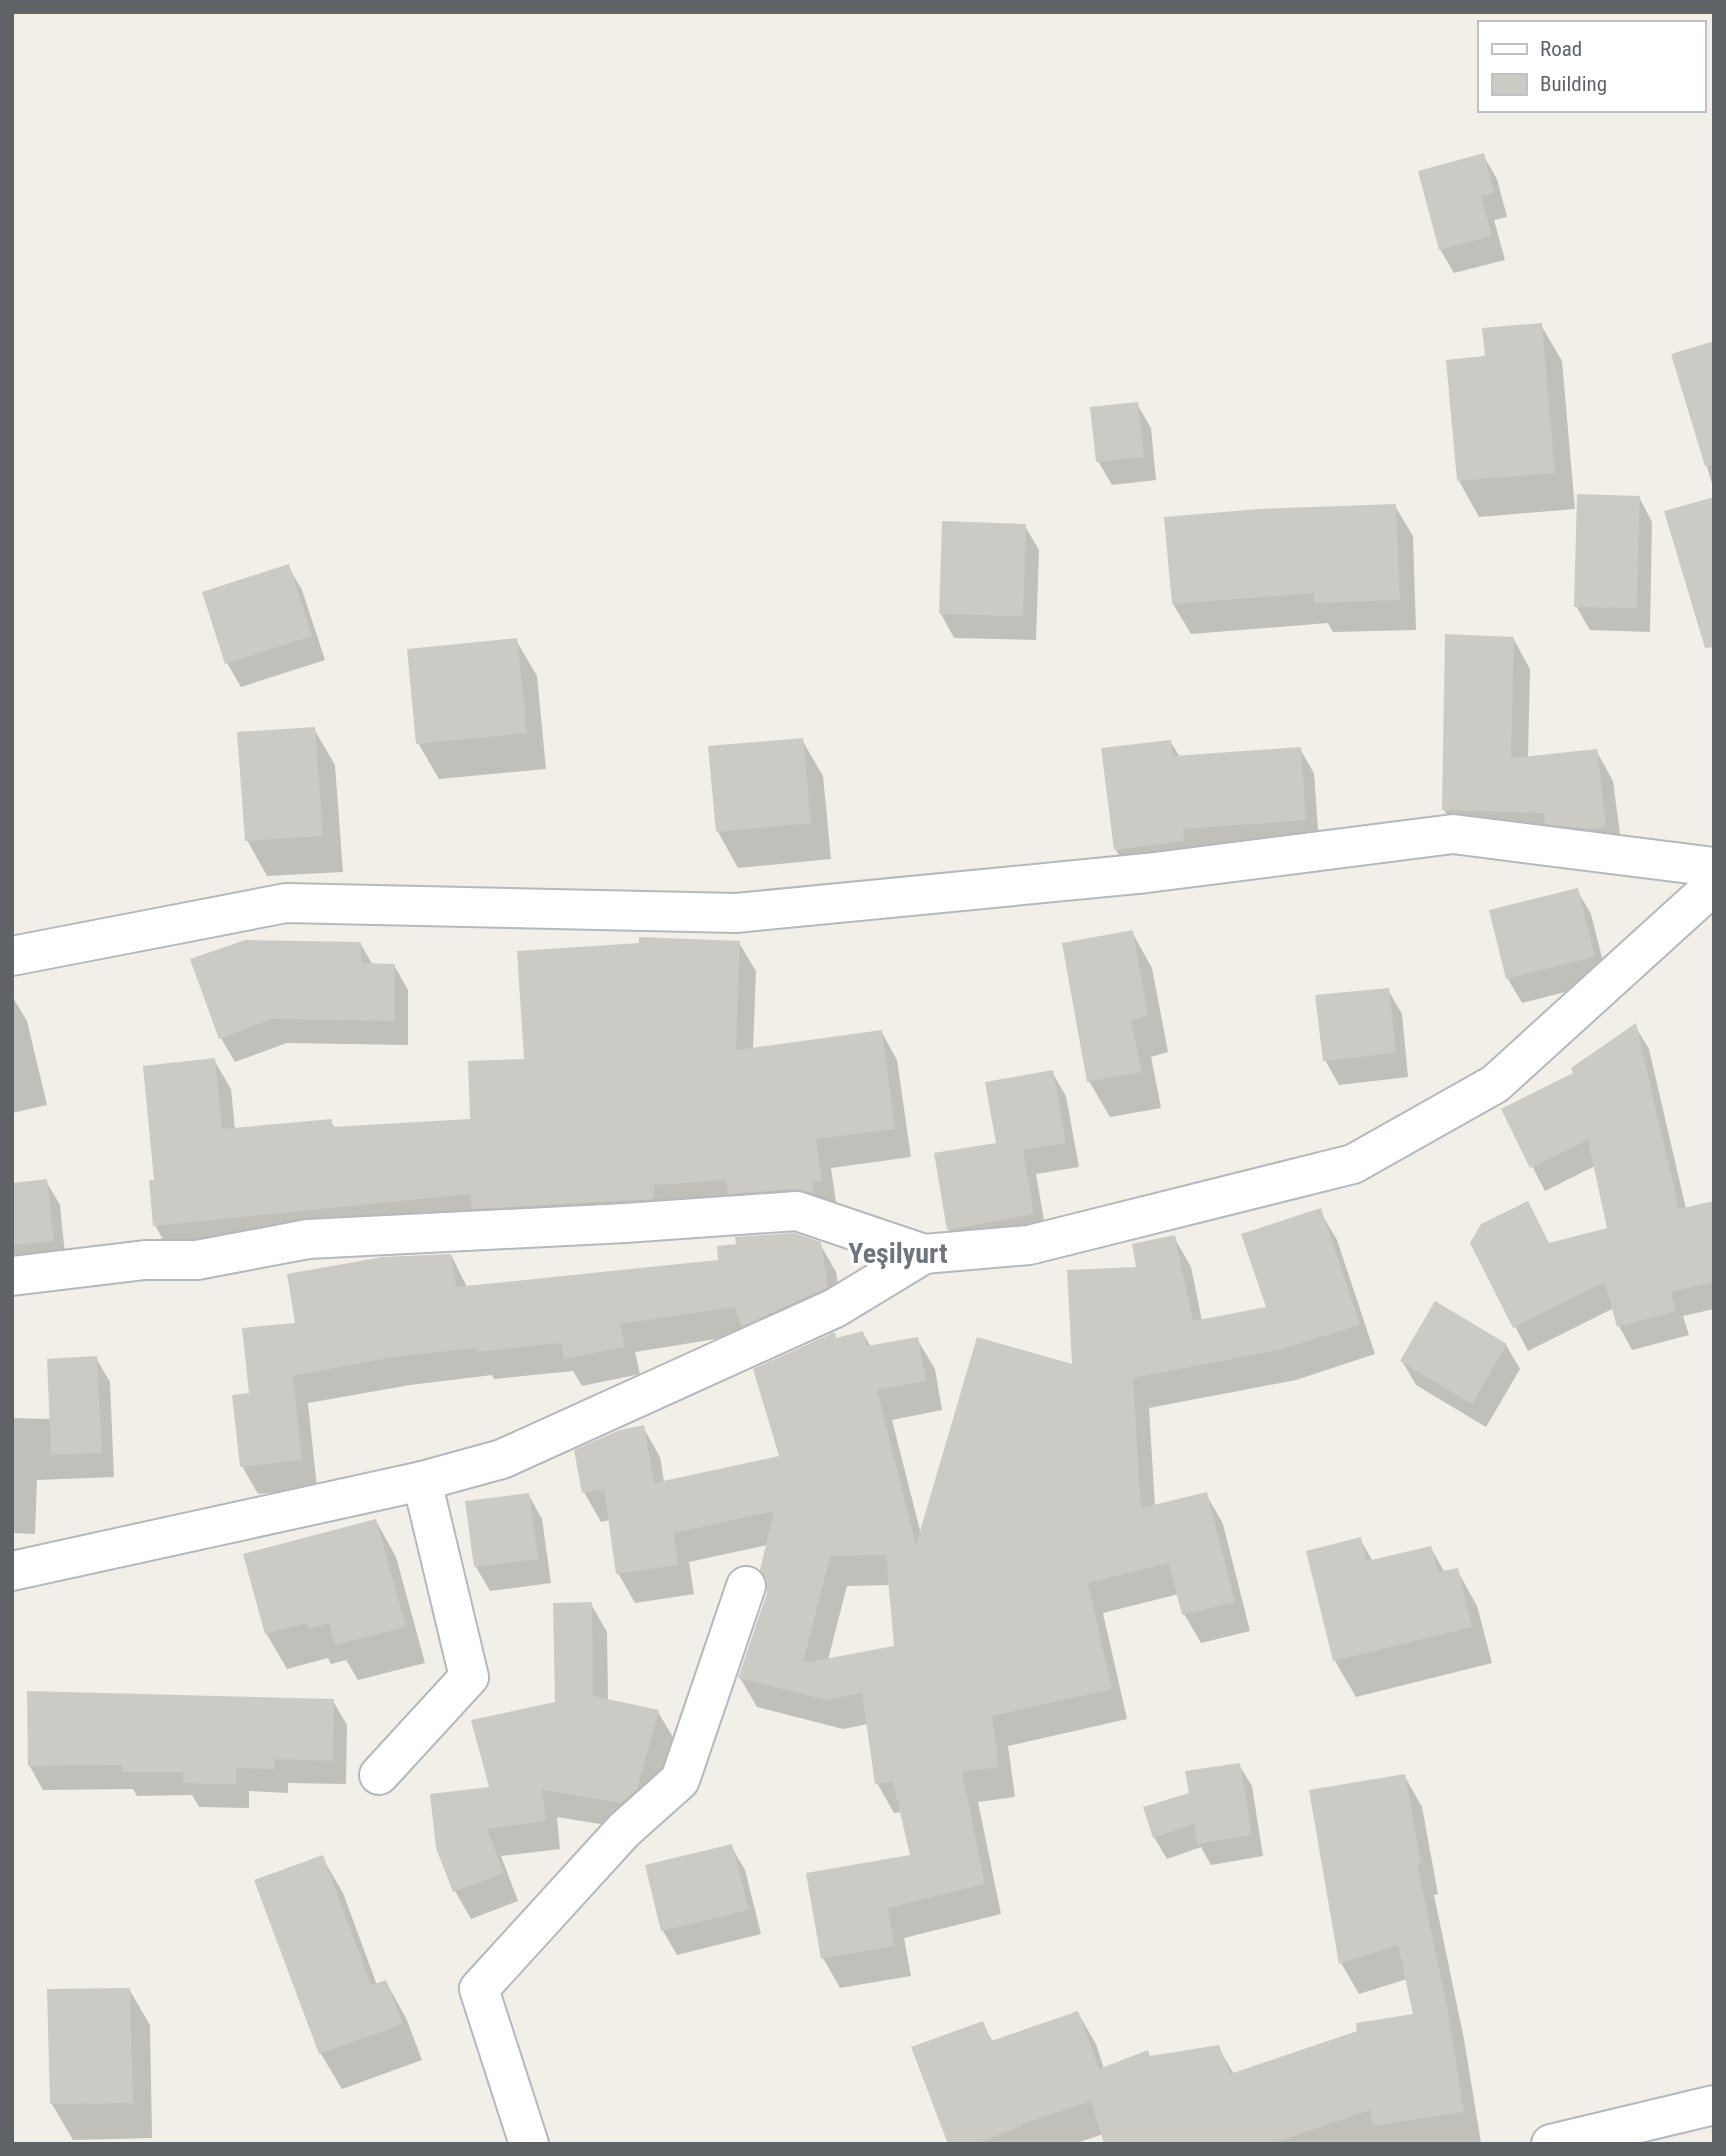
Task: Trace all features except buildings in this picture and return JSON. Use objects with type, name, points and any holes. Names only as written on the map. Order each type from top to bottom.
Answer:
[{"type":"street","points":[[12,956],[286,903],[736,913],[1147,873],[1453,834],[1714,867]]},
{"type":"street","points":[[12,1276],[145,1260],[197,1261],[308,1239],[797,1211],[924,1254],[1029,1245],[1353,1164],[1495,1084],[1714,885]]},
{"type":"street","points":[[12,1571],[422,1481],[502,1459],[835,1308],[924,1254]]},
{"type":"street","points":[[379,1775],[469,1677],[422,1481]]},
{"type":"street","points":[[528,2144],[480,1989],[624,1830],[680,1780],[746,1586]]},
{"type":"street","points":[[1551,2144],[1714,2105]]},
{"type":"district","name":"Yeşilyurt","points":[[898,1253]]}]
